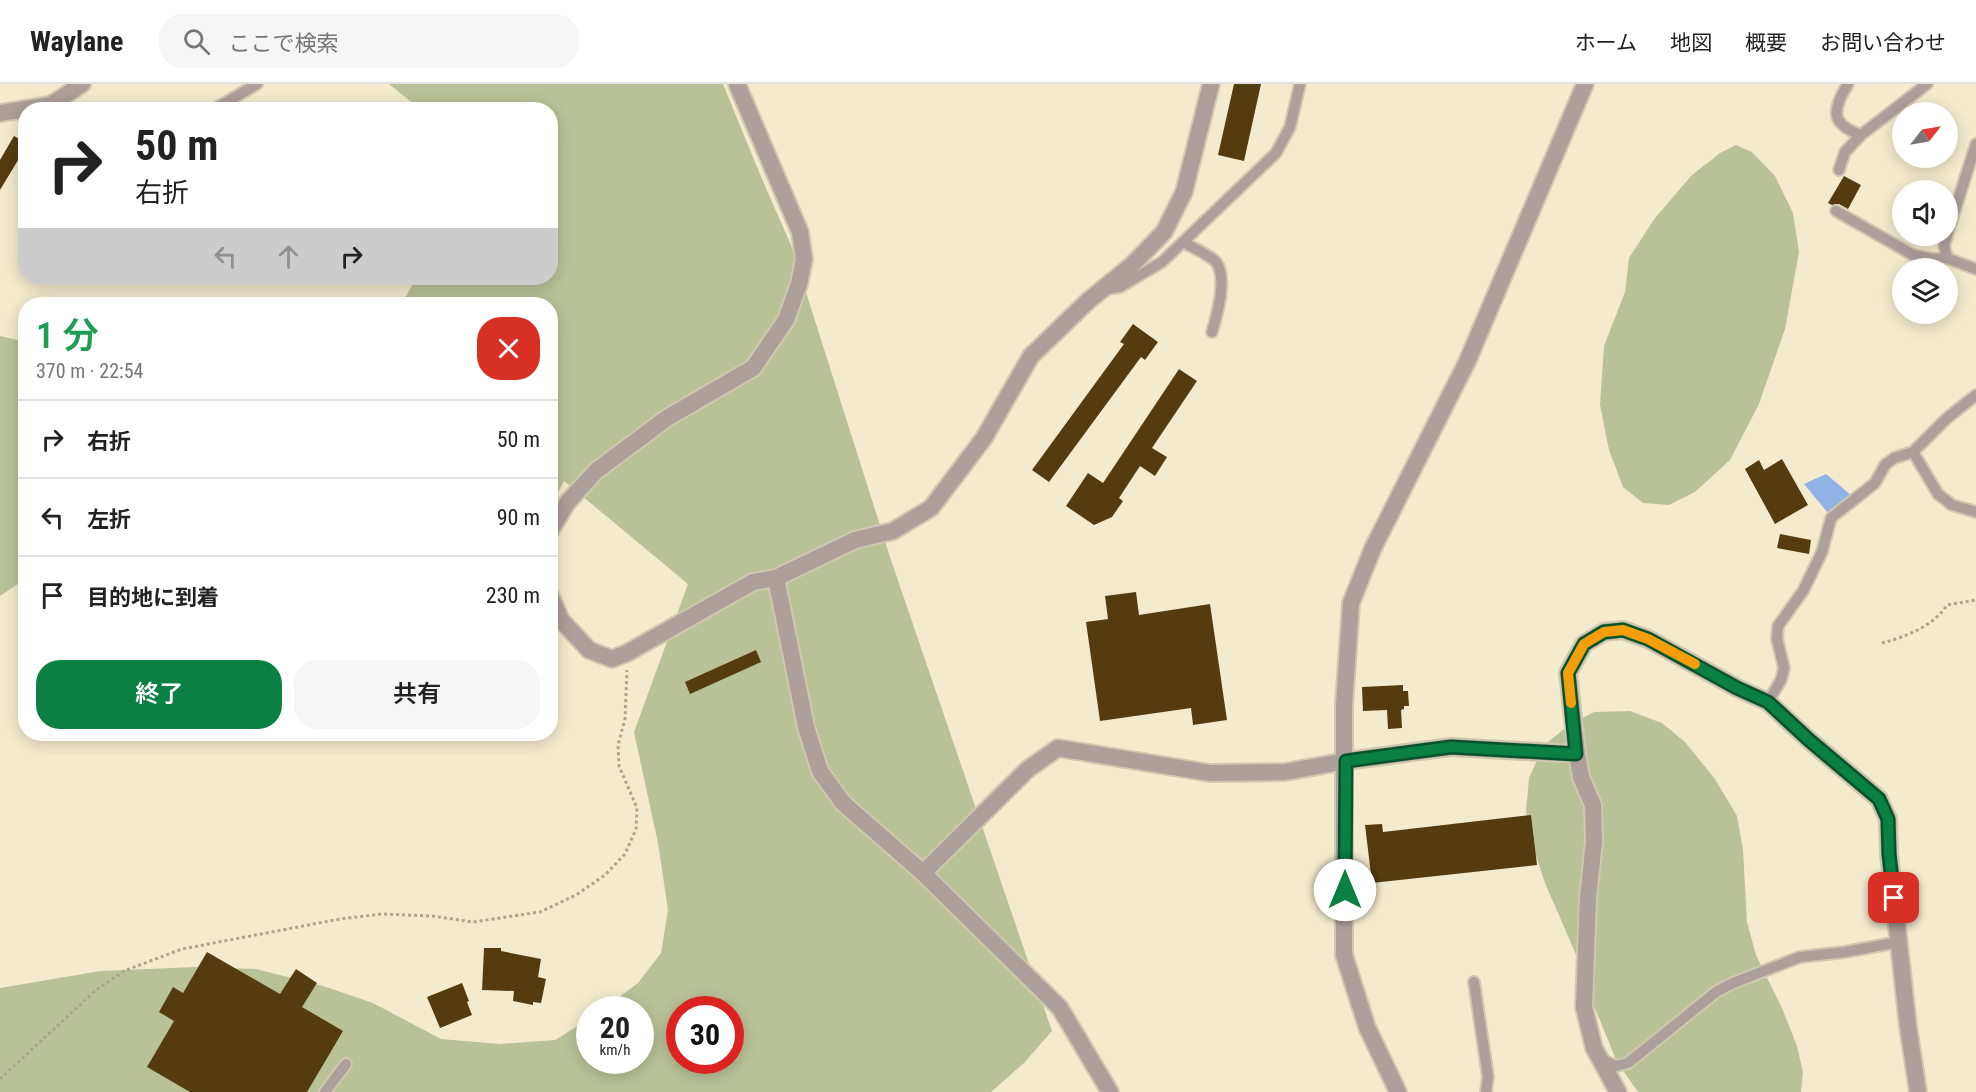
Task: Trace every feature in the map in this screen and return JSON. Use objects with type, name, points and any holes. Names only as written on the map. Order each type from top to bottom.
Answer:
[{"type":"street","points":[[58,102],[82,84]]},
{"type":"street","points":[[558,518],[567,503],[596,471],[667,418],[753,368],[786,320],[799,284],[804,259],[800,232],[737,84]]},
{"type":"street","points":[[558,613],[561,620],[589,650],[612,659],[627,653],[753,582],[776,578],[855,540],[893,531],[931,508],[984,438],[1031,356],[1102,289],[1132,265],[1164,232],[1184,192],[1211,84]]},
{"type":"street","points":[[1398,1092],[1367,1027],[1344,955],[1346,761],[1344,705],[1351,603],[1373,548],[1467,362],[1585,84]]},
{"type":"street","points":[[0,113],[18,111]]},
{"type":"street","points":[[776,578],[806,727],[820,771],[843,803],[922,873],[1060,1008],[1110,1092]]},
{"type":"street","points":[[1618,1092],[1594,1048],[1584,1007],[1588,897],[1594,842],[1593,805],[1581,777],[1576,754],[1568,673],[1584,644],[1604,632],[1623,630],[1648,639],[1737,688],[1768,702],[1879,799],[1888,819],[1889,854],[1918,1092]]},
{"type":"street","points":[[922,873],[1028,769],[1058,748],[1210,773],[1285,772],[1451,747],[1576,754]]},
{"type":"lane","points":[[227,102],[257,84]]},
{"type":"lane","points":[[1102,289],[1120,287],[1162,262],[1276,153],[1290,127],[1300,84]]},
{"type":"lane","points":[[1848,84],[1837,101],[1837,117],[1846,130],[1861,135]]},
{"type":"lane","points":[[1839,170],[1845,152],[1861,135],[1927,84]]},
{"type":"lane","points":[[1958,200],[1976,144]]},
{"type":"lane","points":[[1836,211],[1914,255],[1925,258]]},
{"type":"lane","points":[[1183,242],[1215,261],[1220,272],[1220,304],[1212,332]]},
{"type":"lane","points":[[1944,246],[1947,258]]},
{"type":"lane","points":[[1958,262],[1976,269]]},
{"type":"lane","points":[[1768,702],[1781,680],[1784,668],[1778,639],[1778,626],[1803,591],[1822,552],[1832,518],[1875,483],[1885,465],[1894,458],[1913,452],[1946,419],[1976,395]]},
{"type":"lane","points":[[1913,452],[1938,494],[1952,505],[1976,512]]},
{"type":"lane","points":[[1599,1058],[1616,1066],[1628,1063],[1716,992],[1800,957],[1899,942]]},
{"type":"lane","points":[[1474,982],[1488,1077],[1486,1092]]},
{"type":"lane","points":[[325,1092],[346,1064]]},
{"type":"path","points":[[1882,643],[1904,638],[1941,614],[1947,605],[1976,600]]},
{"type":"path","points":[[0,1079],[96,990],[124,971],[182,949],[340,919],[382,914],[432,916],[473,922],[540,912],[576,896],[605,875],[625,854],[636,829],[637,808],[619,766],[618,755],[618,745],[625,719],[627,653]]},
{"type":"green space","points":[[389,84],[723,84],[791,245],[891,560],[1052,1031],[1024,1063],[991,1092],[0,1092],[0,988],[100,971],[195,967],[256,969],[323,986],[373,1003],[441,1039],[500,1044],[555,1040],[576,1027],[576,1074],[654,1074],[654,996],[620,996],[638,983],[661,953],[668,910],[658,843],[634,732],[688,584],[564,481],[558,493],[558,297],[406,297],[412,285],[558,285],[558,102],[411,102]]},
{"type":"green space","points":[[1736,145],[1752,152],[1775,176],[1793,213],[1799,252],[1785,329],[1759,404],[1730,460],[1695,492],[1669,505],[1643,503],[1623,487],[1609,450],[1600,405],[1604,346],[1625,292],[1629,258],[1655,218],[1692,175],[1720,153]]},
{"type":"green space","points":[[0,336],[18,340],[18,584],[0,596]]},
{"type":"green space","points":[[1630,711],[1662,723],[1685,742],[1715,779],[1737,816],[1743,850],[1747,922],[1756,955],[1782,1008],[1797,1046],[1803,1072],[1801,1092],[1638,1092],[1617,1062],[1574,950],[1545,883],[1532,844],[1526,811],[1529,778],[1544,745],[1568,726],[1594,712]]},
{"type":"water","points":[[1826,474],[1852,496],[1828,513],[1804,484]]},
{"type":"building","points":[[1234,84],[1261,84],[1244,161],[1218,155]]},
{"type":"building","points":[[14,136],[18,138],[18,160],[0,190],[0,160]]},
{"type":"building","points":[[1844,176],[1861,185],[1848,209],[1839,204],[1828,203]]},
{"type":"building","points":[[1133,324],[1158,342],[1145,360],[1141,357],[1049,482],[1032,470],[1124,344],[1120,342]]},
{"type":"building","points":[[1179,369],[1197,381],[1152,448],[1167,457],[1155,476],[1140,466],[1119,498],[1123,501],[1112,517],[1094,525],[1066,506],[1088,473],[1103,483]]},
{"type":"building","points":[[1782,459],[1808,505],[1775,524],[1745,469],[1759,460],[1764,470]]},
{"type":"building","points":[[1780,534],[1811,540],[1809,554],[1777,548]]},
{"type":"building","points":[[1136,592],[1139,615],[1210,604],[1227,720],[1193,725],[1191,708],[1100,721],[1086,622],[1108,619],[1105,596]]},
{"type":"building","points":[[756,650],[761,662],[690,694],[685,682]]},
{"type":"building","points":[[1403,685],[1403,691],[1408,691],[1409,706],[1404,706],[1401,710],[1402,728],[1388,729],[1387,710],[1363,711],[1362,687]]},
{"type":"building","points":[[1531,815],[1537,865],[1372,883],[1365,825],[1382,824],[1383,832]]},
{"type":"building","points":[[484,948],[501,948],[501,951],[541,959],[538,977],[546,979],[541,1003],[533,1002],[533,1005],[513,1001],[514,991],[482,990]]},
{"type":"building","points":[[207,952],[280,994],[296,969],[317,983],[302,1007],[343,1031],[307,1092],[190,1092],[147,1067],[174,1021],[159,1012],[173,987],[183,993]]},
{"type":"building","points":[[462,983],[472,1015],[440,1028],[427,997]]},
{"type":"slow traffic","points":[[1571,703],[1568,673],[1584,644],[1604,632],[1623,630],[1648,639],[1695,664]]},
{"type":"route","points":[[1345,890],[1346,761],[1451,747],[1576,754],[1568,673],[1584,644],[1604,632],[1623,630],[1648,639],[1737,688],[1768,702],[1879,799],[1888,819],[1894,898]]}]
